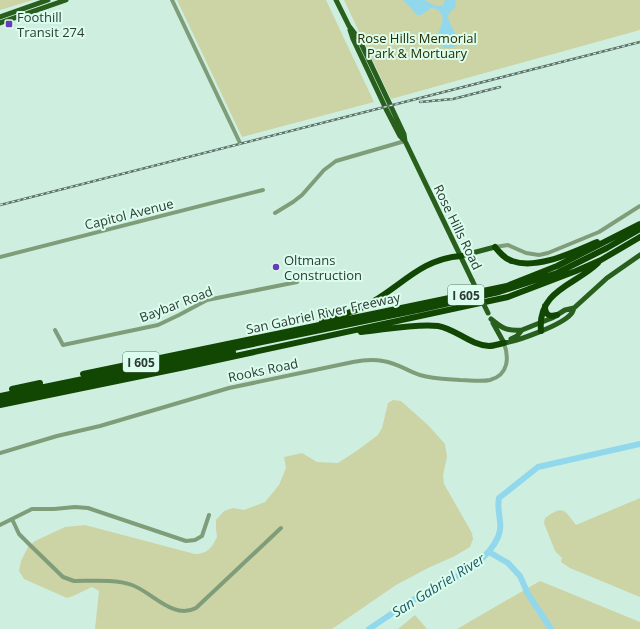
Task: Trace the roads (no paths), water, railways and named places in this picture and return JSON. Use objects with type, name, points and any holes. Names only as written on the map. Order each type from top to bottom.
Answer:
[{"type":"highway","points":[[495,247],[506,258],[512,261],[532,263],[549,260],[640,227]]},
{"type":"highway","points":[[568,274],[573,268],[617,246],[640,227]]},
{"type":"highway","points":[[0,396],[499,292],[562,270],[607,248],[640,227]]},
{"type":"highway","name":"San Gabriel River Freeway","points":[[0,392],[507,286],[557,266],[640,227]]},
{"type":"highway","name":"San Gabriel River Freeway","points":[[0,405],[508,297],[601,260],[640,237]]},
{"type":"highway","points":[[282,333],[363,307],[378,299],[424,266],[452,257],[461,256]]},
{"type":"highway","points":[[541,330],[540,323],[542,311],[556,291],[590,271],[601,260]]},
{"type":"highway","points":[[545,306],[545,312],[549,316],[557,315]]},
{"type":"highway","points":[[0,400],[185,363],[374,322],[384,324]]},
{"type":"highway","points":[[324,337],[420,326],[437,326],[449,329],[484,345],[490,346],[504,343]]},
{"type":"main road","points":[[0,16],[48,0]]},
{"type":"main road","points":[[0,23],[66,0]]},
{"type":"main road","name":"Rose Hills Road","points":[[336,0],[349,26],[359,39],[404,134],[405,141],[504,343]]},
{"type":"main road","points":[[461,256],[495,247]]},
{"type":"main road","points":[[504,343],[518,340],[561,321],[571,314],[574,308],[607,278],[640,255]]},
{"type":"main road","points":[[491,319],[504,329],[511,331],[522,330],[566,310],[574,308]]},
{"type":"main road","points":[[504,343],[517,336],[522,330]]},
{"type":"street","points":[[172,0],[240,144]]},
{"type":"street","points":[[275,213],[302,195],[324,170],[336,161],[405,141]]},
{"type":"street","name":"Capitol Avenue","points":[[0,257],[263,190]]},
{"type":"street","points":[[495,247],[508,245],[526,253],[539,255],[548,253],[600,232],[640,206]]},
{"type":"street","name":"Baybar Road","points":[[56,330],[63,345],[158,325],[207,300],[297,282]]},
{"type":"street","name":"Rooks Road","points":[[0,453],[57,436],[100,426],[229,388],[353,362],[368,360],[382,361],[396,364],[420,375],[432,378],[488,381],[500,375],[505,368],[508,359],[504,343]]},
{"type":"street","points":[[0,525],[32,509],[75,507],[88,508],[186,541],[195,540],[202,536],[209,515]]},
{"type":"street","points":[[12,519],[18,534],[57,572],[67,579],[74,581],[122,582],[131,584],[169,607],[176,610],[185,611],[196,608],[281,528]]},
{"type":"water","points":[[403,0],[424,0],[440,6],[443,5],[445,0],[455,0],[456,6],[450,12],[448,17],[458,41],[456,45],[444,48],[437,38],[443,19],[439,11],[435,8],[431,8],[421,15],[417,15]]},
{"type":"waterway","name":"San Gabriel River","points":[[369,629],[396,610],[461,574],[483,558],[492,548],[500,532],[498,508],[499,498],[538,467],[640,444]]},
{"type":"waterway","points":[[489,552],[508,563],[520,576],[528,594],[551,629]]},
{"type":"railway","points":[[0,205],[640,42]]},
{"type":"railway","points":[[420,102],[453,99],[500,87]]},
{"type":"place","name":"Foothill Transit 274","points":[[9,24]]},
{"type":"place","name":"Oltmans Construction","points":[[276,267]]},
{"type":"park label","name":"Rose Hills Memorial Park & Mortuary","points":[[417,46]]}]
